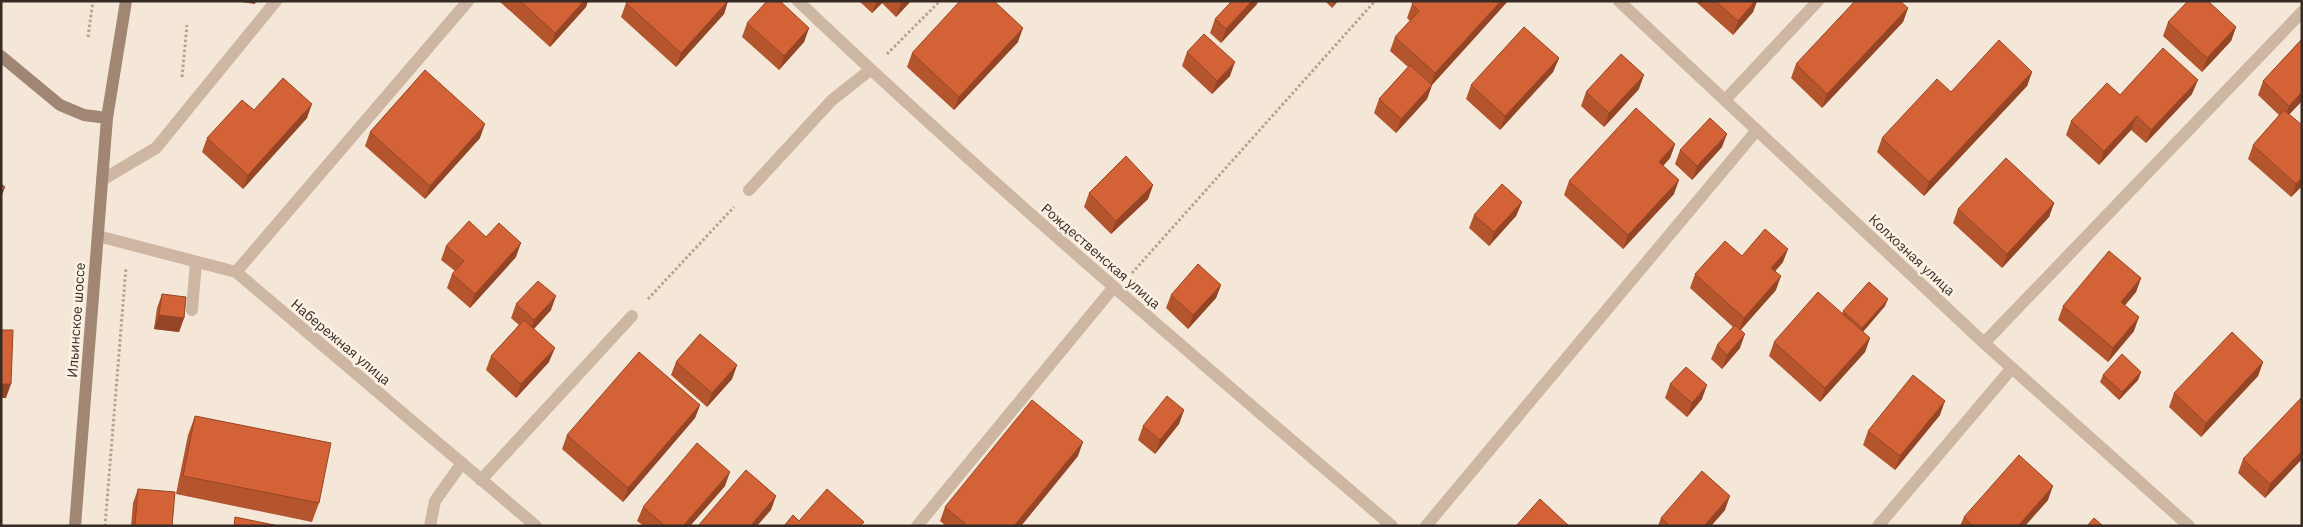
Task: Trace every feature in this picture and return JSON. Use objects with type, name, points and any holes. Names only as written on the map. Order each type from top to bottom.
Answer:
[{"type":"main road","name":"Ильинское шоссе","points":[[76,526],[107,118],[126,1]]},
{"type":"main road","points":[[1,56],[60,105],[84,115],[107,118]]},
{"type":"street","points":[[102,180],[156,148],[276,1]]},
{"type":"street","points":[[236,272],[468,1]]},
{"type":"street","name":"Рождественская улица","points":[[798,1],[870,70],[1113,288],[1392,526]]},
{"type":"street","name":"Колхозная улица","points":[[1619,1],[1984,343],[2188,526]]},
{"type":"street","points":[[1724,100],[1818,1]]},
{"type":"street","points":[[1984,343],[2302,12]]},
{"type":"street","points":[[749,190],[832,100],[870,70]]},
{"type":"street","points":[[1426,526],[1757,130]]},
{"type":"street","name":"Набережная улица","points":[[98,236],[236,272],[536,526]]},
{"type":"street","points":[[192,310],[196,262]]},
{"type":"street","points":[[917,526],[1113,288]]},
{"type":"street","points":[[481,480],[632,316]]},
{"type":"street","points":[[1878,526],[2012,368]]},
{"type":"street","points":[[430,526],[435,501],[462,463]]},
{"type":"path","points":[[88,38],[93,1]]},
{"type":"path","points":[[870,70],[940,1]]},
{"type":"path","points":[[1113,288],[1130,275],[1375,1]]},
{"type":"path","points":[[181,86],[187,26]]},
{"type":"path","points":[[632,316],[749,190]]},
{"type":"path","points":[[105,526],[128,244]]},
{"type":"building","points":[[520,1],[584,1],[555,33]]},
{"type":"building","points":[[628,1],[728,1],[681,53],[626,3]]},
{"type":"building","points":[[767,1],[780,1],[809,28],[784,56],[747,23]]},
{"type":"building","points":[[960,1],[994,1],[1023,28],[959,97],[912,53]]},
{"type":"building","points":[[1232,1],[1252,1],[1226,29],[1215,19]]},
{"type":"building","points":[[1414,1],[1501,1],[1435,73],[1395,37],[1419,11],[1412,4]]},
{"type":"building","points":[[1715,1],[1755,1],[1738,21]]},
{"type":"building","points":[[1855,1],[1900,1],[1908,8],[1827,94],[1796,64]]},
{"type":"building","points":[[2188,1],[2208,1],[2236,27],[2207,58],[2168,22]]},
{"type":"building","points":[[1524,27],[1559,58],[1505,116],[1471,85]]},
{"type":"building","points":[[1204,34],[1235,62],[1217,81],[1187,52]]},
{"type":"building","points":[[2302,39],[2302,92],[2289,106],[2263,81]]},
{"type":"building","points":[[1999,40],[2032,72],[1929,182],[1882,138],[1937,79],[1951,92]]},
{"type":"building","points":[[2163,48],[2198,80],[2151,130],[2137,116],[2104,151],[2071,121],[2107,83],[2120,95]]},
{"type":"building","points":[[1621,54],[1644,75],[1609,113],[1586,92]]},
{"type":"building","points":[[1410,65],[1432,85],[1401,119],[1379,99]]},
{"type":"building","points":[[425,70],[485,124],[430,186],[370,132]]},
{"type":"building","points":[[283,78],[312,104],[248,175],[207,138],[242,100],[254,110]]},
{"type":"building","points":[[1636,108],[1675,144],[1659,162],[1679,180],[1628,235],[1569,181]]},
{"type":"building","points":[[2284,110],[2302,125],[2302,177],[2296,184],[2253,145]]},
{"type":"building","points":[[1710,118],[1727,134],[1697,166],[1680,150]]},
{"type":"building","points":[[1126,156],[1153,185],[1116,221],[1089,193]]},
{"type":"building","points":[[2006,158],[2054,203],[2007,254],[1958,209]]},
{"type":"building","points":[[1,184],[5,187],[1,192]]},
{"type":"building","points":[[1502,184],[1522,202],[1494,232],[1474,215]]},
{"type":"building","points":[[469,221],[486,237],[499,223],[521,243],[475,294],[452,274],[464,261],[446,246]]},
{"type":"building","points":[[1765,229],[1788,249],[1771,268],[1781,276],[1744,318],[1695,274],[1725,241],[1742,256]]},
{"type":"building","points":[[2109,251],[2141,278],[2121,302],[2139,317],[2113,348],[2063,306]]},
{"type":"building","points":[[1198,264],[1221,285],[1193,315],[1171,295]]},
{"type":"building","points":[[538,281],[556,296],[534,320],[516,304]]},
{"type":"building","points":[[1869,282],[1888,299],[1862,328],[1843,311]]},
{"type":"building","points":[[1818,292],[1870,338],[1825,388],[1774,342]]},
{"type":"building","points":[[162,294],[186,297],[184,318],[159,315]]},
{"type":"building","points":[[524,320],[555,348],[521,384],[491,356]]},
{"type":"building","points":[[1735,325],[1745,334],[1727,355],[1717,345]]},
{"type":"building","points":[[1,330],[13,330],[11,384],[1,384]]},
{"type":"building","points":[[2232,332],[2263,362],[2206,423],[2174,393]]},
{"type":"building","points":[[700,334],[737,365],[712,393],[676,362]]},
{"type":"building","points":[[639,352],[700,405],[628,488],[567,435]]},
{"type":"building","points":[[2122,354],[2141,372],[2122,392],[2103,375]]},
{"type":"building","points":[[1686,367],[1707,385],[1692,403],[1670,384]]},
{"type":"building","points":[[1913,375],[1945,401],[1900,456],[1868,431]]},
{"type":"building","points":[[1167,396],[1184,410],[1160,440],[1143,426]]},
{"type":"building","points":[[2302,397],[2302,451],[2270,484],[2243,459]]},
{"type":"building","points":[[1032,400],[1083,442],[1014,526],[968,526],[945,507]]},
{"type":"building","points":[[195,416],[331,443],[319,503],[183,476]]},
{"type":"building","points":[[697,443],[730,472],[683,526],[665,526],[643,507]]},
{"type":"building","points":[[2019,455],[2053,486],[2018,526],[1973,526],[1964,517]]},
{"type":"building","points":[[746,470],[776,496],[750,526],[698,526]]},
{"type":"building","points":[[1702,471],[1730,496],[1704,526],[1670,526],[1661,518]]},
{"type":"building","points":[[138,489],[175,492],[172,526],[135,526]]},
{"type":"building","points":[[827,489],[864,522],[860,526],[784,526],[793,515],[799,521]]},
{"type":"building","points":[[1540,499],[1569,526],[1516,526]]},
{"type":"building","points":[[235,517],[279,526],[234,526]]},
{"type":"building","points":[[2094,518],[2103,526],[2087,526]]}]
